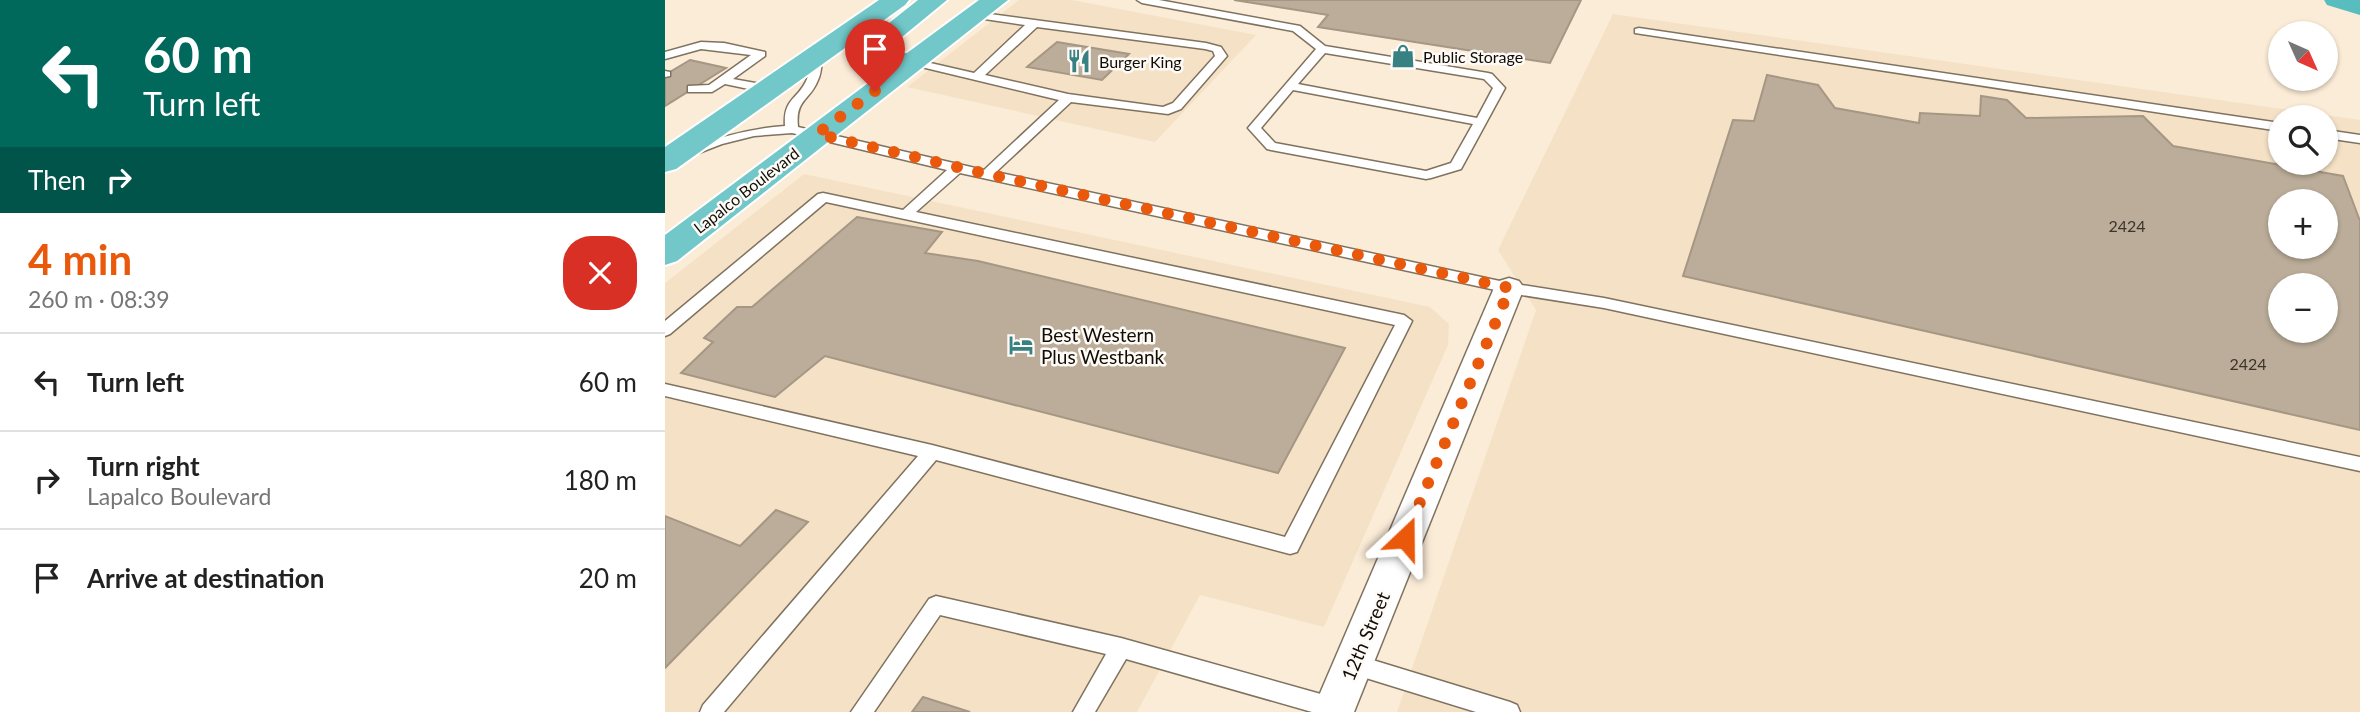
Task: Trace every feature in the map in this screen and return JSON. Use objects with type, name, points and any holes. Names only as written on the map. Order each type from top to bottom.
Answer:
[{"type":"main road","points":[[665,162],[896,0]]},
{"type":"main road","points":[[913,62],[890,61],[875,52],[879,41],[934,0]]},
{"type":"main road","name":"Lapalco Boulevard","points":[[665,253],[805,132],[913,62],[985,7]]},
{"type":"street","name":"12th Street","points":[[1334,710],[1510,288]]},
{"type":"lane","points":[[1142,0],[1296,28],[1322,49],[1488,76],[1499,88],[1456,166],[1426,175],[1271,146],[1254,128],[1322,49]]},
{"type":"lane","points":[[913,62],[1068,98],[1164,111],[1177,106],[1221,56],[1217,49],[1206,46],[1034,23],[985,7]]},
{"type":"lane","points":[[977,76],[1034,23]]},
{"type":"lane","points":[[1639,31],[2268,125]]},
{"type":"lane","points":[[665,57],[683,47],[705,43],[761,54],[712,88],[706,84],[692,89]]},
{"type":"lane","points":[[805,132],[790,115],[797,97],[813,80],[816,56]]},
{"type":"lane","points":[[723,80],[768,89]]},
{"type":"lane","points":[[1290,86],[1480,122]]},
{"type":"lane","points":[[987,174],[1068,98]]},
{"type":"lane","points":[[665,162],[718,141],[754,132],[805,132],[957,168],[1510,288],[1604,303],[2360,464]]},
{"type":"lane","points":[[2338,136],[2360,139]]},
{"type":"lane","points":[[906,215],[957,168]]},
{"type":"lane","points":[[665,330],[823,197],[1404,321],[1290,546],[932,452],[665,390]]},
{"type":"lane","points":[[710,712],[932,452]]},
{"type":"lane","points":[[861,712],[936,605],[1121,648],[1334,710]]},
{"type":"lane","points":[[1083,712],[1121,648]]},
{"type":"lane","points":[[1353,664],[1510,712]]},
{"type":"shaded area","points":[[1019,0],[1072,0],[1256,35],[1155,142],[907,87]]},
{"type":"shaded area","points":[[1613,14],[2268,107],[2268,175],[2338,175],[2338,117],[2360,120],[2360,712],[1397,712],[1536,310],[1498,250]]},
{"type":"shaded area","points":[[804,174],[1430,307],[1449,324],[1448,345],[1324,627],[1200,595],[1137,712],[665,712],[665,283]]},
{"type":"building","points":[[1234,0],[1581,0],[1550,63],[1318,27],[1328,15]]},
{"type":"building","name":"Burger King","points":[[1057,42],[1129,54],[1102,80],[1027,67]]},
{"type":"building","points":[[690,60],[726,68],[665,106],[665,75]]},
{"type":"building","points":[[1767,75],[1818,85],[1835,108],[1919,123],[1920,113],[1980,116],[1981,96],[2007,100],[2026,118],[2143,116],[2173,146],[2268,163],[2268,175],[2343,176],[2360,221],[2360,430],[1683,276],[1733,120],[1754,121]]},
{"type":"building","name":"Best Western Plus Westbank","points":[[857,217],[942,232],[925,253],[978,261],[1345,348],[1278,473],[825,356],[775,397],[681,373],[713,342],[704,338],[737,307],[752,307]]},
{"type":"building","points":[[776,510],[808,522],[665,668],[665,516],[740,546]]},
{"type":"building","points":[[923,697],[970,712],[912,712]]},
{"type":"waterway","points":[[2336,0],[2360,8]]},
{"type":"place","name":"Public Storage","points":[[1403,56]]},
{"type":"place","name":"Burger King","points":[[1079,61]]},
{"type":"place","name":"Best Western Plus Westbank","points":[[1021,345]]},
{"type":"route","points":[[875,91],[817,134],[987,174],[1510,288],[1405,538]]}]
